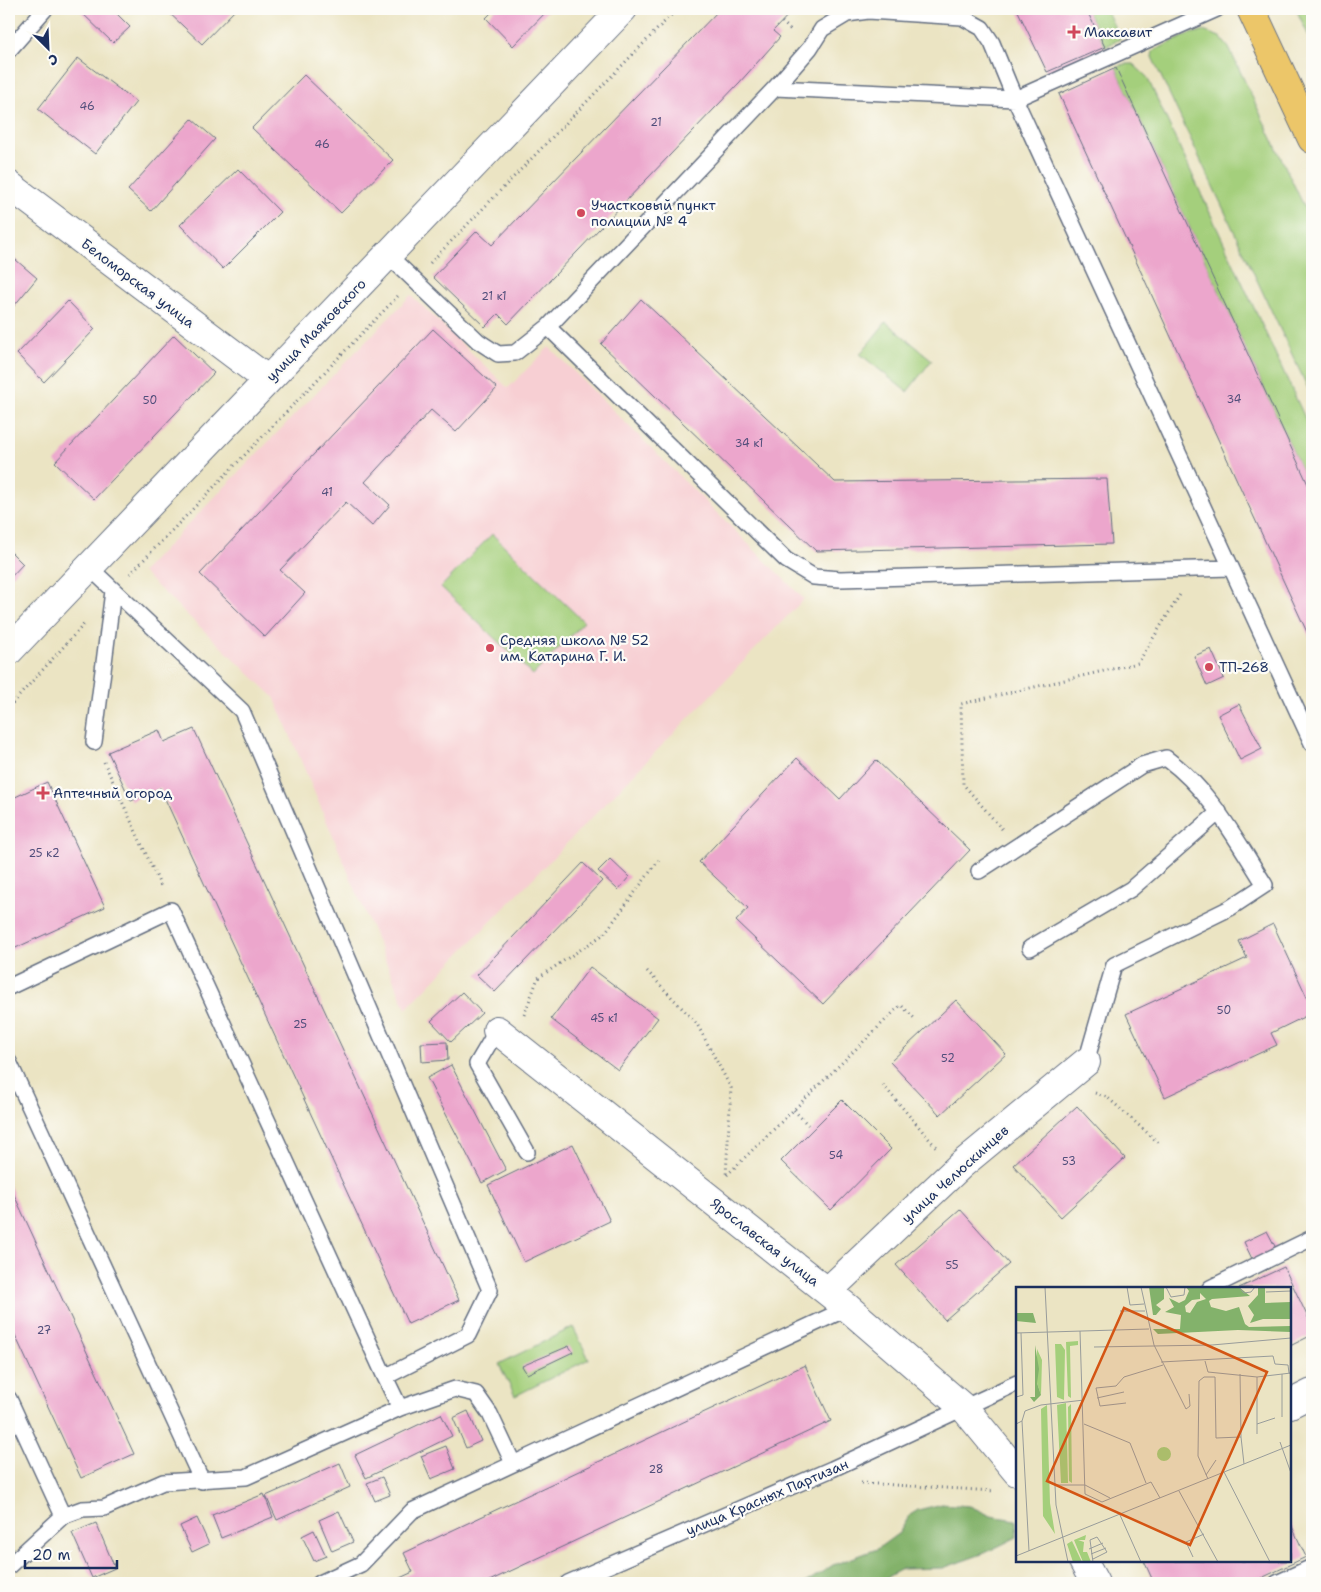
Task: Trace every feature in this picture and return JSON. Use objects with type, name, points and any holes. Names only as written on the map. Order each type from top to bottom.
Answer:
[{"type":"main road","points":[[1251,9],[1312,139]]},
{"type":"street","name":"улица Маяковского","points":[[9,651],[623,9]]},
{"type":"street","name":"Беломорская улица","points":[[9,185],[268,380]]},
{"type":"street","name":"Ярославская улица","points":[[505,1037],[838,1300],[965,1409],[1016,1471]]},
{"type":"street","name":"улица Челюскинцев","points":[[838,1300],[956,1170],[1086,1062]]},
{"type":"street","points":[[1291,1404],[1312,1394]]},
{"type":"street","points":[[1083,1562],[1095,1583]]},
{"type":"lane","points":[[9,50],[45,9]]},
{"type":"lane","points":[[775,88],[1015,99],[1217,9]]},
{"type":"lane","points":[[388,255],[478,341],[498,354],[515,353],[548,327],[775,88],[810,48],[822,28],[847,14],[868,11],[962,17],[982,28],[992,43],[1015,99],[1312,743]]},
{"type":"lane","points":[[548,327],[786,560],[814,577],[840,580],[1231,568]]},
{"type":"lane","points":[[88,568],[242,711],[490,1290],[468,1335],[385,1377]]},
{"type":"lane","points":[[94,742],[114,591]]},
{"type":"lane","points":[[980,872],[1142,765],[1166,758],[1189,775],[1219,812],[1265,885],[1230,908],[1114,965],[1086,1062]]},
{"type":"lane","points":[[1030,948],[1131,889],[1219,812]]},
{"type":"lane","points":[[9,987],[171,910],[400,1408]]},
{"type":"lane","points":[[505,1037],[477,1064],[527,1152]]},
{"type":"lane","points":[[9,1062],[202,1481]]},
{"type":"lane","points":[[1212,1287],[1312,1238]]},
{"type":"lane","points":[[320,1583],[361,1564],[412,1511],[513,1464],[838,1300]]},
{"type":"lane","name":"улица Красных Партизан","points":[[568,1583],[832,1470],[1016,1384]]},
{"type":"lane","points":[[9,1566],[63,1516],[82,1509],[104,1508],[162,1482],[246,1478],[400,1408],[455,1389],[476,1394],[490,1414],[513,1464]]},
{"type":"lane","points":[[9,1399],[63,1516]]},
{"type":"lane","points":[[1278,1583],[1312,1567]]},
{"type":"path","points":[[9,707],[114,591],[677,9]]},
{"type":"path","points":[[1018,847],[963,784],[961,704],[1138,662],[1196,569]]},
{"type":"path","points":[[94,742],[171,910]]},
{"type":"path","points":[[505,1037],[538,978],[604,934],[659,860]]},
{"type":"path","points":[[647,971],[697,1024],[731,1088],[726,1176]]},
{"type":"path","points":[[706,1195],[901,1005],[916,1020]]},
{"type":"path","points":[[1064,1081],[1107,1098],[1161,1145]]},
{"type":"path","points":[[883,1085],[956,1170]]},
{"type":"path","points":[[794,1110],[808,1125]]},
{"type":"path","points":[[855,1483],[998,1491]]},
{"type":"shaded area","name":"Средняя школа № 52 им. Катарина Г. И.","points":[[411,295],[508,388],[549,347],[804,599],[406,1009],[274,697],[142,572]]},
{"type":"green space","points":[[1086,9],[1106,9],[1120,39],[1105,47]]},
{"type":"green space","points":[[1296,9],[1312,9],[1312,43]]},
{"type":"green space","points":[[1203,31],[1220,37],[1229,48],[1312,223],[1312,397],[1152,57],[1153,51],[1189,34]]},
{"type":"green space","points":[[1124,64],[1133,64],[1147,77],[1312,433],[1312,493],[1116,68]]},
{"type":"green space","points":[[886,322],[932,360],[907,392],[860,354]]},
{"type":"green space","points":[[492,534],[584,622],[533,675],[441,587]]},
{"type":"green space","points":[[573,1327],[589,1359],[515,1396],[499,1364]]},
{"type":"green space","points":[[942,1504],[970,1506],[991,1516],[1016,1520],[1016,1538],[985,1553],[943,1568],[902,1569],[876,1583],[805,1583],[833,1565],[877,1549],[899,1533],[910,1515],[918,1510]]},
{"type":"building","points":[[78,9],[112,9],[130,27],[113,43]]},
{"type":"building","points":[[165,9],[236,9],[202,44]]},
{"type":"building","points":[[495,9],[549,9],[513,46],[486,18]]},
{"type":"building","points":[[720,9],[794,9],[773,31],[780,37],[739,83],[508,324],[498,314],[485,327],[433,277],[477,231],[492,245]]},
{"type":"building","points":[[1017,9],[1086,9],[1105,47],[1047,72]]},
{"type":"building","points":[[78,58],[136,102],[95,154],[38,109]]},
{"type":"building","points":[[1116,68],[1312,493],[1312,643],[1059,94]]},
{"type":"building","points":[[304,75],[393,160],[341,213],[252,128]]},
{"type":"building","points":[[192,119],[215,139],[151,211],[128,190]]},
{"type":"building","points":[[238,169],[280,212],[223,269],[180,225]]},
{"type":"building","points":[[9,254],[37,278],[9,312]]},
{"type":"building","points":[[641,299],[835,482],[1107,479],[1112,544],[816,551],[601,344]]},
{"type":"building","points":[[68,301],[95,329],[44,382],[17,354]]},
{"type":"building","points":[[433,329],[497,388],[456,432],[431,410],[365,482],[390,505],[372,526],[346,502],[280,570],[305,593],[265,637],[200,574]]},
{"type":"building","points":[[174,335],[214,373],[94,499],[55,462]]},
{"type":"building","points":[[9,550],[23,564],[9,579]]},
{"type":"building","name":"ТП-268","points":[[1211,649],[1224,678],[1207,686],[1194,656]]},
{"type":"building","points":[[1239,704],[1262,749],[1240,760],[1218,715]]},
{"type":"building","points":[[194,729],[459,1300],[408,1324],[160,788],[131,801],[108,752],[159,730],[164,742]]},
{"type":"building","points":[[797,758],[840,799],[876,760],[970,850],[823,1004],[736,921],[748,908],[699,862]]},
{"type":"building","points":[[47,782],[105,907],[9,951],[9,800]]},
{"type":"building","points":[[610,859],[629,877],[618,890],[598,871]]},
{"type":"building","points":[[583,863],[602,881],[495,992],[477,975]]},
{"type":"building","points":[[1273,924],[1312,1008],[1312,1013],[1271,1033],[1277,1045],[1165,1097],[1126,1014],[1247,958],[1239,941]]},
{"type":"building","points":[[590,967],[658,1018],[618,1070],[551,1019]]},
{"type":"building","points":[[462,992],[482,1013],[451,1042],[431,1021]]},
{"type":"building","points":[[956,1000],[1006,1054],[940,1115],[890,1062]]},
{"type":"building","points":[[447,1042],[448,1060],[422,1062],[421,1043]]},
{"type":"building","points":[[451,1065],[506,1170],[482,1183],[427,1078]]},
{"type":"building","points":[[842,1100],[891,1149],[831,1210],[781,1161]]},
{"type":"building","points":[[1077,1106],[1125,1158],[1061,1217],[1013,1165]]},
{"type":"building","points":[[573,1144],[610,1221],[524,1262],[488,1185]]},
{"type":"building","points":[[9,1184],[134,1454],[81,1478],[9,1322]]},
{"type":"building","points":[[960,1209],[1009,1264],[945,1320],[896,1265]]},
{"type":"building","points":[[1267,1231],[1277,1250],[1253,1261],[1244,1242]]},
{"type":"building","points":[[1284,1267],[1312,1326],[1312,1335],[1291,1346],[1291,1287],[1241,1287]]},
{"type":"building","points":[[569,1346],[573,1352],[527,1374],[522,1366]]},
{"type":"building","points":[[805,1365],[831,1421],[485,1583],[389,1583],[413,1572],[404,1553]]},
{"type":"building","points":[[468,1411],[481,1441],[466,1448],[453,1418]]},
{"type":"building","points":[[441,1414],[452,1436],[366,1478],[355,1455]]},
{"type":"building","points":[[446,1446],[455,1469],[431,1479],[421,1456]]},
{"type":"building","points":[[340,1463],[350,1487],[277,1520],[266,1496]]},
{"type":"building","points":[[382,1477],[390,1495],[375,1501],[367,1483]]},
{"type":"building","points":[[264,1494],[273,1517],[221,1538],[212,1515]]},
{"type":"building","points":[[339,1511],[353,1542],[332,1551],[319,1520]]},
{"type":"building","points":[[197,1518],[209,1544],[192,1552],[180,1526]]},
{"type":"building","points":[[96,1523],[115,1568],[92,1578],[72,1533]]},
{"type":"building","points":[[1291,1524],[1306,1557],[1251,1583],[1154,1583],[1144,1562],[1291,1562]]},
{"type":"building","points":[[314,1530],[326,1556],[314,1561],[302,1536]]},
{"type":"place","name":"Максавит","points":[[1074,32]]},
{"type":"place","name":"Участковый пункт полиции № 4","points":[[581,213]]},
{"type":"place","name":"Средняя школа № 52 им. Катарина Г. И.","points":[[490,648]]},
{"type":"place","name":"ТП-268","points":[[1209,667]]},
{"type":"place","name":"Аптечный огород","points":[[43,793]]}]
